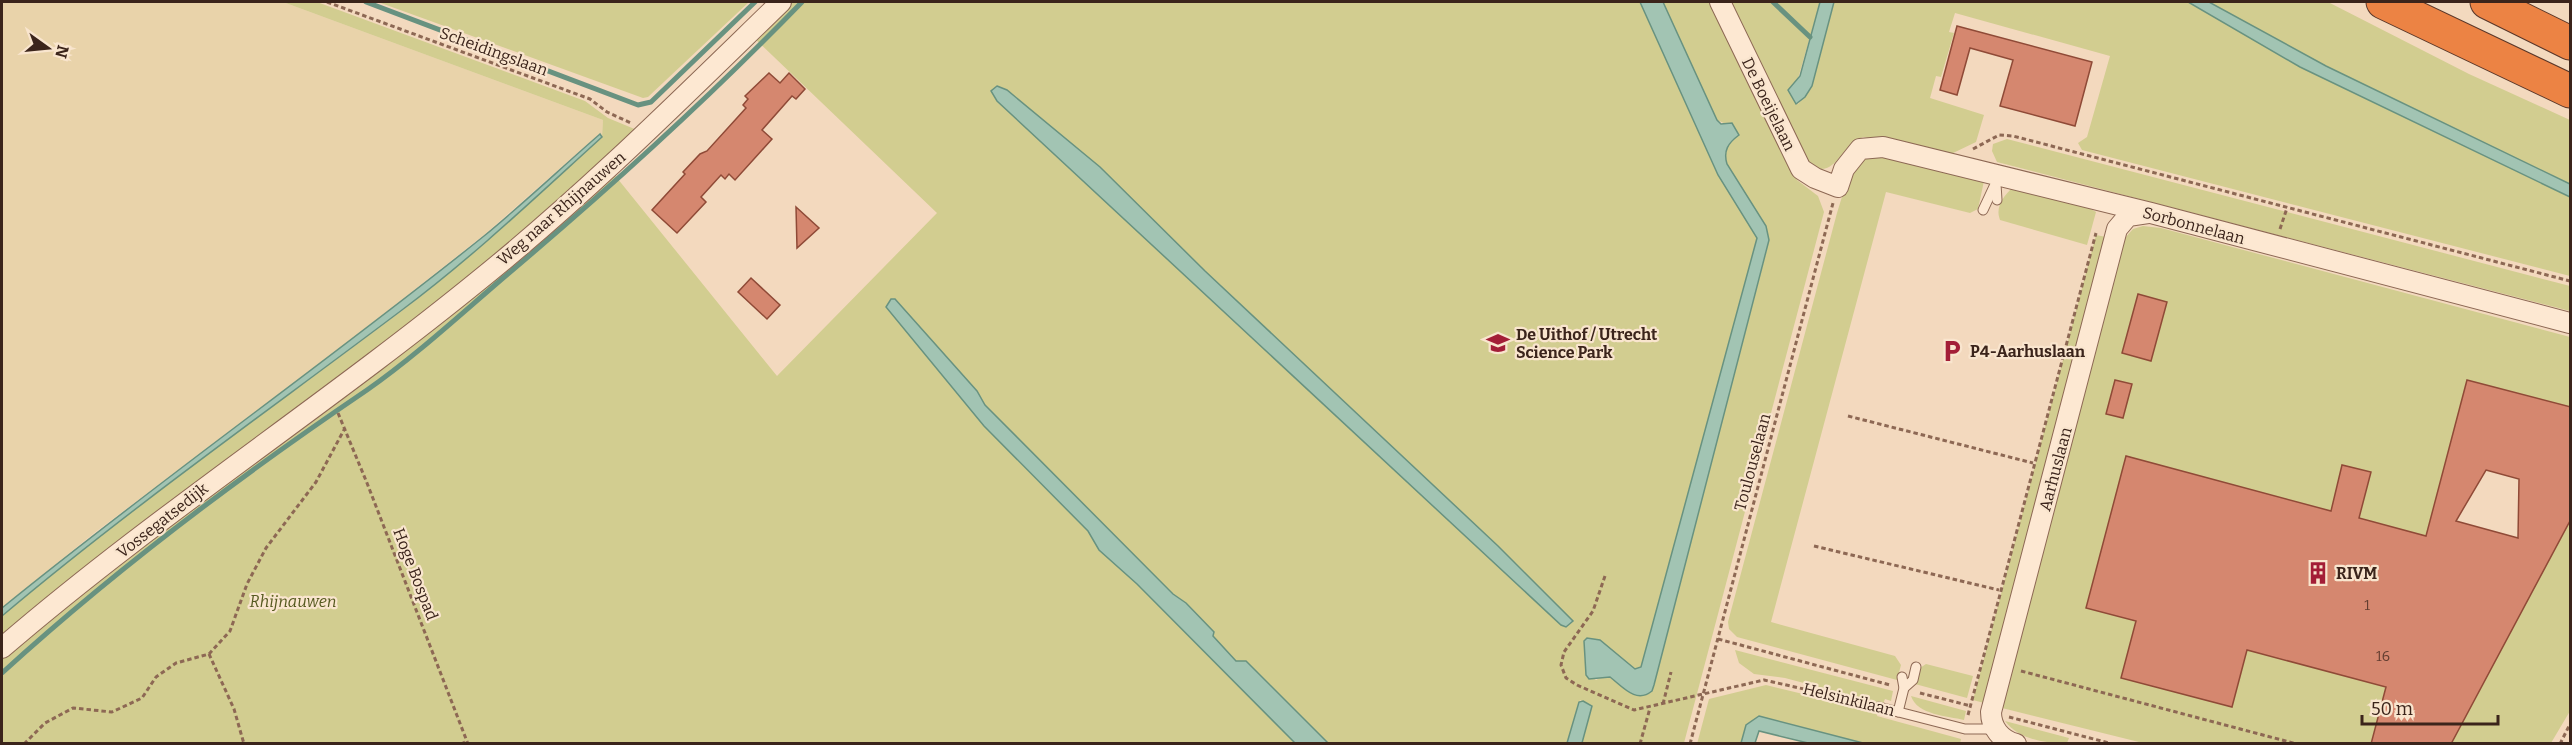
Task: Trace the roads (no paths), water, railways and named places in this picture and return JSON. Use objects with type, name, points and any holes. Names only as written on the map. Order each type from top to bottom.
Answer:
[{"type":"highway","points":[[2382,2],[2571,91]]},
{"type":"highway","points":[[2487,2],[2571,44]]},
{"type":"street","name":"Weg naar Rhijnauwen","points":[[328,398],[479,281],[649,131],[781,2]]},
{"type":"street","name":"De Boeijelaan","points":[[1720,2],[1801,169],[1815,178],[1838,187]]},
{"type":"street","name":"Sorbonnelaan","points":[[1838,187],[1851,158],[1860,149],[1871,146],[1947,163],[1998,180],[2151,213],[2571,323]]},
{"type":"street","name":"Aarhuslaan","points":[[2007,738],[1991,712],[2115,238],[2122,222],[2128,216],[2151,213]]},
{"type":"street","name":"Vossegatsedijk","points":[[2,648],[190,497],[328,398]]},
{"type":"lane","points":[[1997,200],[1998,180]]},
{"type":"lane","points":[[1983,210],[1998,180]]},
{"type":"lane","points":[[1904,688],[1913,680],[1916,667]]},
{"type":"lane","points":[[1898,712],[1904,688],[1902,677]]},
{"type":"lane","name":"Helsinkilaan","points":[[1879,707],[2007,738]]},
{"type":"waterway","points":[[366,2],[638,105],[651,102],[755,2]]},
{"type":"waterway","points":[[2,673],[134,560],[272,456],[386,377],[422,348],[659,141],[802,2]]},
{"type":"waterway","points":[[1773,2],[1810,37]]},
{"type":"place","name":"De Uithof / Utrecht Science Park","points":[[1498,343]]},
{"type":"place","name":"P4-Aarhuslaan","points":[[1952,351]]},
{"type":"place","name":"RIVM","points":[[2318,573]]},
{"type":"park label","name":"Rhijnauwen","points":[[293,601]]}]
